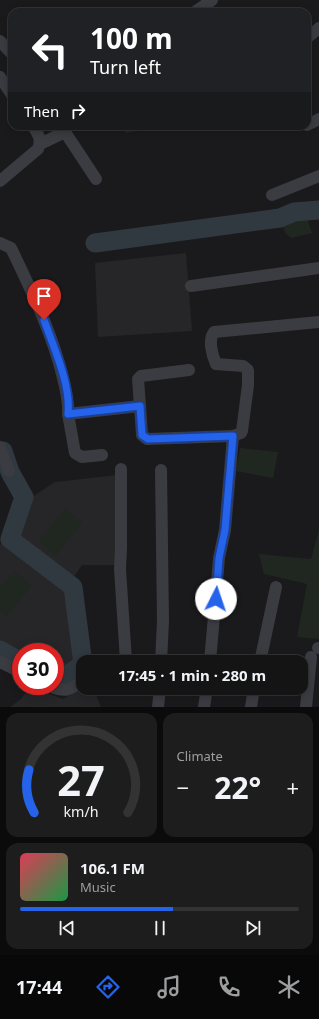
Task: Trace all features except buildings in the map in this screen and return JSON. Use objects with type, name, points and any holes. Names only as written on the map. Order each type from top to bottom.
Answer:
[{"type":"street","points":[[201,8],[212,0]]},
{"type":"street","points":[[311,35],[319,28]]},
{"type":"street","points":[[0,41],[8,50]]},
{"type":"street","points":[[0,77],[8,89]]},
{"type":"street","points":[[0,181],[38,149],[40,137],[35,130]]},
{"type":"street","points":[[40,144],[65,132],[96,179]]},
{"type":"street","points":[[272,195],[319,176]]},
{"type":"street","points":[[0,243],[11,248],[44,320],[61,369],[69,403],[68,414],[75,453],[82,458],[102,455]]},
{"type":"street","points":[[191,286],[319,268]]},
{"type":"street","points":[[189,370],[141,376],[138,379],[142,435],[148,439],[233,436],[241,433],[248,385],[248,370],[243,366],[216,364],[211,346],[211,335],[214,332],[319,322]]},
{"type":"street","points":[[68,414],[140,406]]},
{"type":"street","points":[[211,655],[219,558],[225,530],[233,436]]},
{"type":"street","points":[[0,447],[9,471]]},
{"type":"street","points":[[121,469],[120,569],[126,655]]},
{"type":"street","points":[[161,470],[163,621],[161,655]]},
{"type":"street","points":[[261,655],[276,587]]},
{"type":"street","points":[[306,707],[316,651]]},
{"type":"street","points":[[0,662],[12,668]]},
{"type":"street","points":[[64,690],[70,689],[76,685]]},
{"type":"street","points":[[158,707],[159,695]]},
{"type":"street","points":[[204,707],[206,695]]},
{"type":"street","points":[[251,707],[253,695]]},
{"type":"shaded area","points":[[123,130],[141,130],[126,133]]},
{"type":"shaded area","points":[[306,215],[312,233],[291,238],[285,233],[282,222]]},
{"type":"shaded area","points":[[186,253],[192,331],[98,337],[95,263]]},
{"type":"shaded area","points":[[240,448],[278,452],[273,478],[236,471]]},
{"type":"shaded area","points":[[118,475],[119,565],[82,565],[71,581],[77,655],[76,660],[64,670],[64,643],[12,643],[12,654],[0,644],[0,545],[15,525],[26,501],[55,482]]},
{"type":"shaded area","points":[[65,508],[83,522],[56,556],[38,541]]},
{"type":"shaded area","points":[[319,530],[319,639],[297,637],[307,584],[264,574],[259,554],[311,559]]},
{"type":"shaded area","points":[[14,570],[32,586],[6,617],[0,611],[0,587]]},
{"type":"shaded area","points":[[76,692],[76,695],[96,695],[101,707],[10,707],[24,695],[52,695],[63,699]]},
{"type":"waterway","points":[[95,243],[280,218],[294,212],[319,210]]},
{"type":"waterway","points":[[3,451],[10,472],[24,497],[10,539],[73,587],[82,655]]},
{"type":"waterway","points":[[0,650],[12,657]]},
{"type":"waterway","points":[[64,676],[66,676],[76,669]]},
{"type":"route","points":[[44,320],[59,362],[69,403],[68,414],[140,406],[142,435],[144,438],[233,436],[225,530],[219,558],[216,599]]}]
